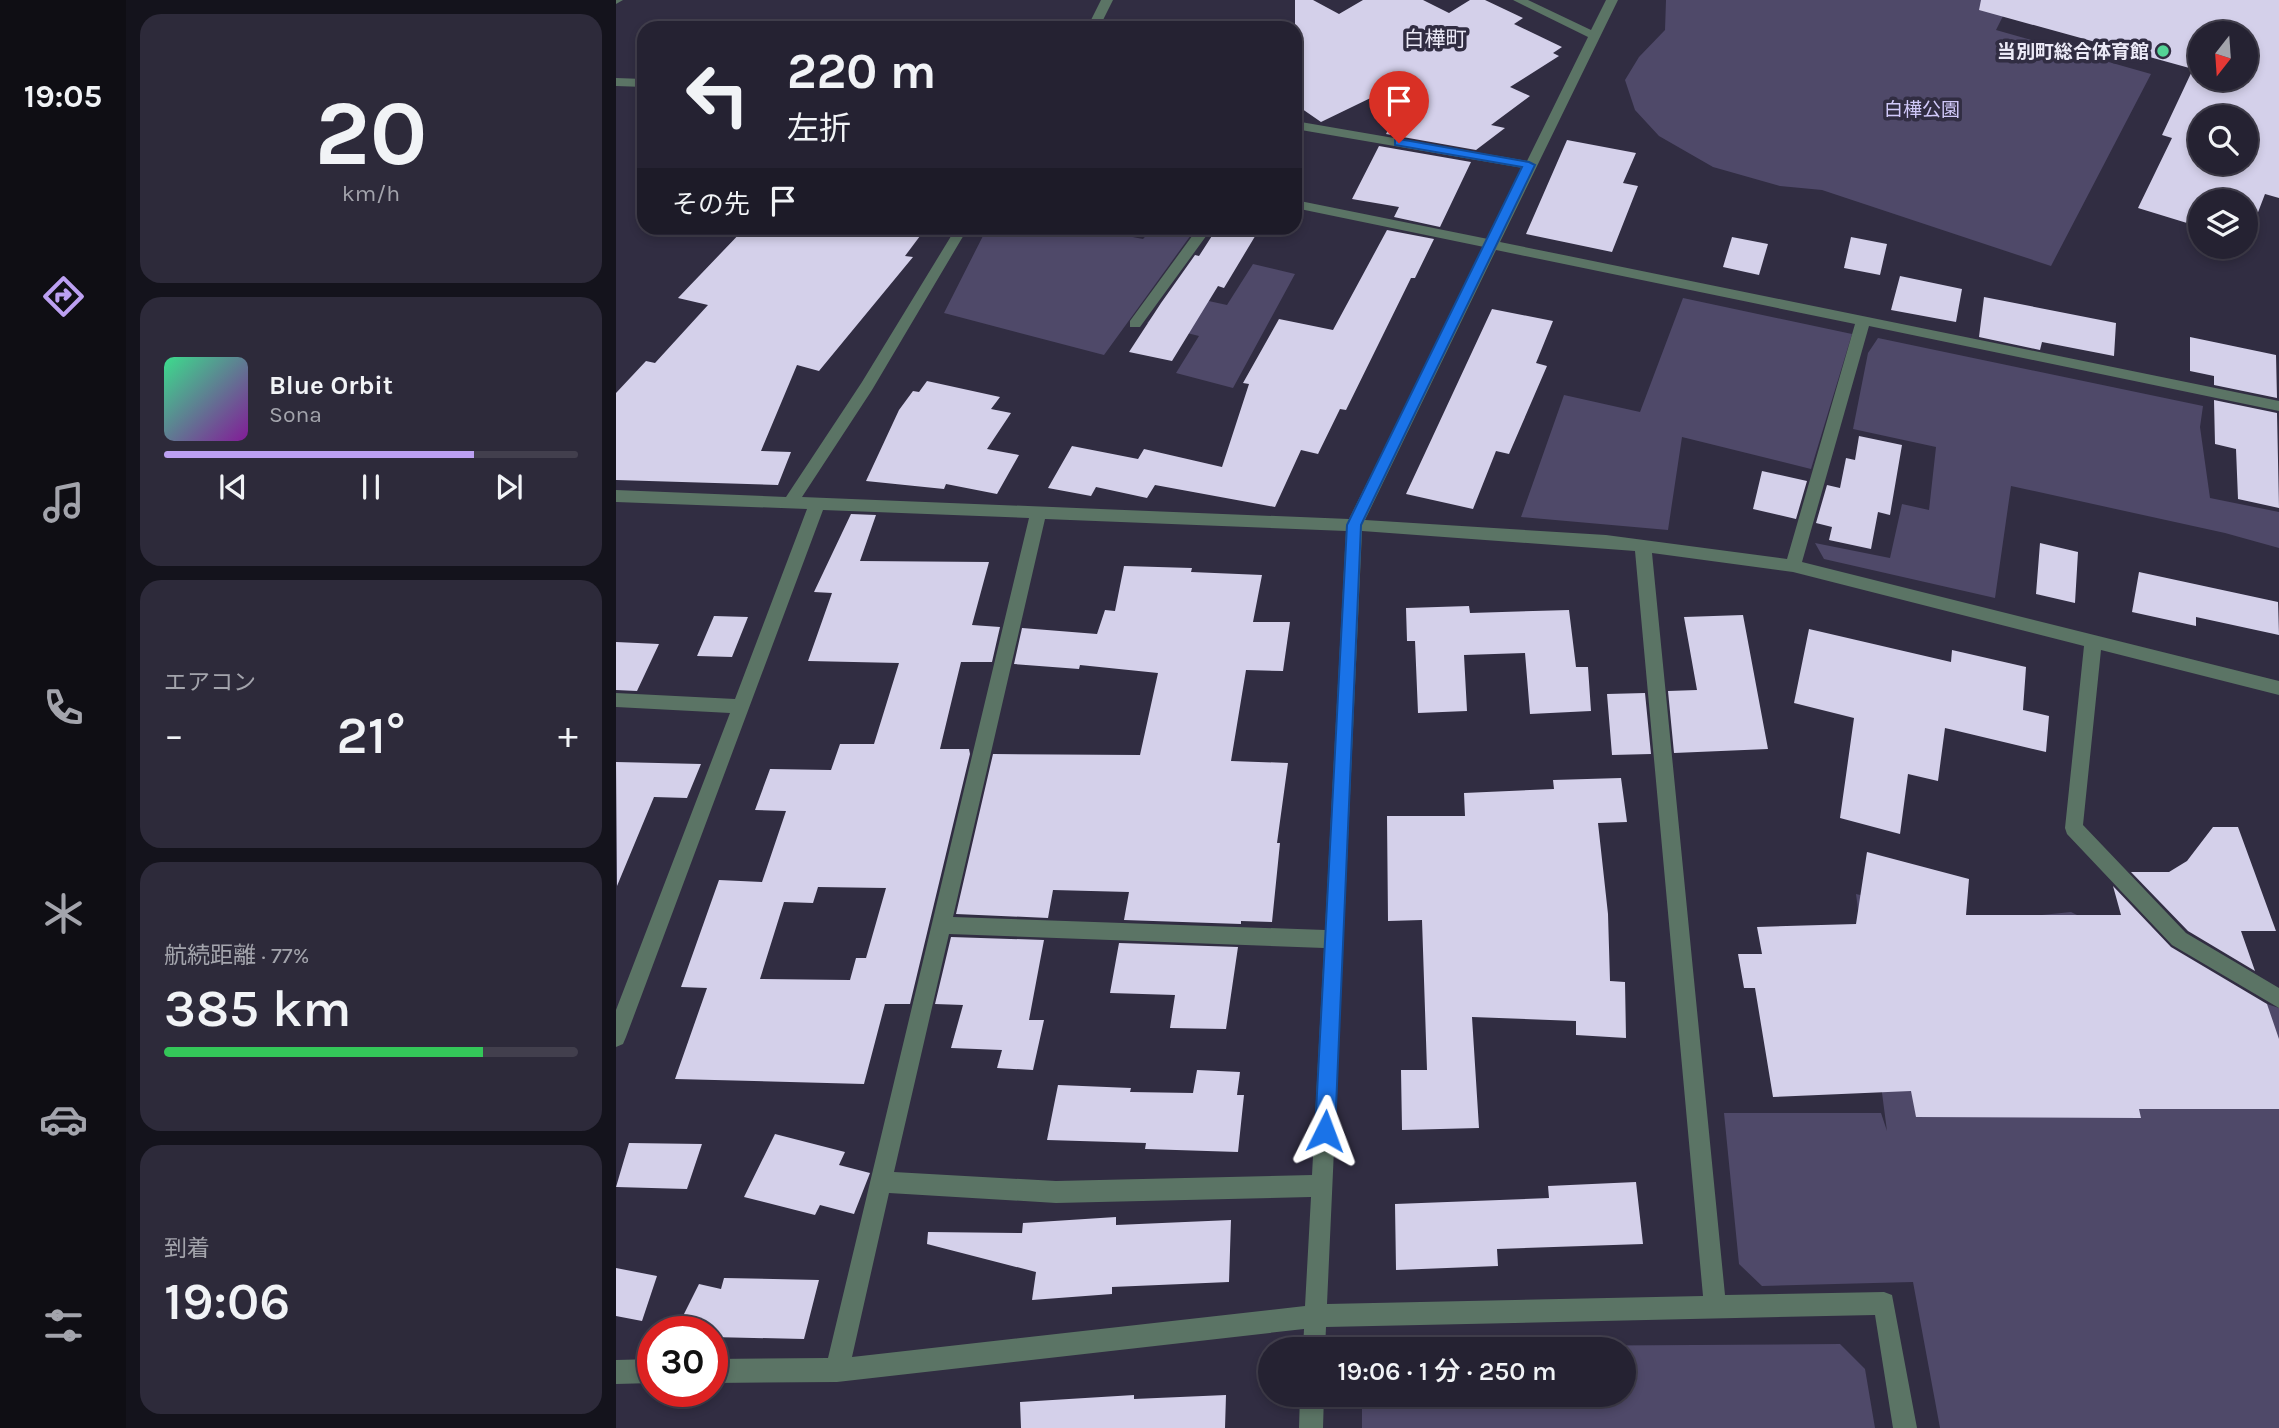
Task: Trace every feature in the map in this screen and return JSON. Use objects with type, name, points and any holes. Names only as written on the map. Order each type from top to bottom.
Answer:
[{"type":"street","points":[[1096,21],[1107,0]]},
{"type":"street","points":[[1519,0],[1594,36]]},
{"type":"street","points":[[1315,1337],[1354,525],[1612,0]]},
{"type":"street","points":[[616,82],[637,83]]},
{"type":"street","points":[[1302,126],[1529,165]]},
{"type":"street","points":[[1302,205],[2279,406]]},
{"type":"street","points":[[790,503],[867,386],[958,235]]},
{"type":"street","points":[[1135,324],[1200,235]]},
{"type":"street","points":[[1793,566],[1863,321]]},
{"type":"street","points":[[616,496],[1354,525],[1606,541],[1793,566],[2276,687],[2279,705]]},
{"type":"street","points":[[616,1037],[817,504]]},
{"type":"street","points":[[837,1370],[1038,513]]},
{"type":"street","points":[[1643,546],[1715,1306]]},
{"type":"street","points":[[2093,641],[2074,828],[2179,939],[2279,999]]},
{"type":"street","points":[[616,700],[741,706]]},
{"type":"street","points":[[941,925],[1334,939]]},
{"type":"street","points":[[880,1182],[1056,1192],[1322,1186]]},
{"type":"street","points":[[728,1371],[837,1370],[1316,1316],[1884,1303],[1905,1428]]},
{"type":"street","points":[[616,1372],[637,1371]]},
{"type":"street","points":[[1311,1428],[1312,1407]]},
{"type":"green space","name":"白樺公園","points":[[1666,0],[2011,0],[1996,30],[2151,74],[2051,266],[1822,190],[1780,186],[1713,167],[1659,136],[1635,110],[1625,80],[1639,57],[1665,30]]},
{"type":"green space","points":[[983,235],[1122,235],[1143,239],[1147,235],[1191,235],[1104,355],[944,313]]},
{"type":"green space","points":[[1253,264],[1295,274],[1233,388],[1176,373],[1199,336],[1147,323],[1172,293],[1227,305]]},
{"type":"green space","points":[[1683,298],[1852,334],[1811,469],[1682,437],[1668,530],[1521,517],[1564,395],[1640,412]]},
{"type":"green space","points":[[1878,338],[2203,406],[2200,427],[2210,498],[2279,512],[2279,548],[2225,533],[2011,486],[1995,598],[1824,559],[1815,543],[1890,558],[1902,504],[1929,510],[1936,447],[1853,429],[1868,353]]},
{"type":"green space","points":[[1856,894],[1975,922],[2071,912],[2237,994],[2279,1008],[2279,1428],[1940,1428],[1913,1282],[1762,1286],[1739,1264],[1724,1113],[1881,1113],[1887,1131]]},
{"type":"green space","points":[[1840,1344],[1865,1369],[1875,1428],[1362,1428],[1362,1407],[1636,1407],[1636,1345]]},
{"type":"building","points":[[1295,0],[1313,0],[1339,14],[1363,0],[1423,0],[1449,13],[1470,0],[1485,0],[1523,18],[1514,24],[1562,47],[1553,53],[1559,56],[1510,87],[1530,96],[1491,125],[1505,128],[1476,150],[1386,134],[1416,76],[1321,122],[1302,109],[1302,21],[1295,21]]},
{"type":"building","points":[[1981,0],[2279,0],[2279,198],[2265,194],[2258,212],[2258,189],[2188,189],[2188,223],[2138,208],[2172,138],[2162,135],[2188,80],[2188,91],[2258,91],[2258,21],[2188,21],[2188,68],[1979,10]]},
{"type":"building","points":[[1567,140],[1636,153],[1623,183],[1638,186],[1612,252],[1526,234]]},
{"type":"building","points":[[1379,146],[1471,162],[1440,227],[1394,217],[1399,207],[1352,199]]},
{"type":"building","points":[[1387,230],[1434,239],[1415,278],[1411,278],[1346,410],[1340,409],[1318,454],[1301,450],[1275,507],[1155,485],[1147,498],[1096,487],[1091,496],[1048,488],[1072,446],[1138,459],[1144,449],[1222,467],[1249,384],[1243,383],[1279,319],[1333,330]]},
{"type":"building","points":[[738,235],[921,235],[905,256],[913,257],[819,371],[797,365],[761,451],[791,452],[778,485],[616,480],[616,393],[646,361],[655,363],[708,305],[678,298]]},
{"type":"building","points":[[1212,235],[1256,235],[1224,288],[1218,286],[1172,361],[1129,352],[1195,255],[1199,256]]},
{"type":"building","points":[[1732,237],[1768,244],[1759,275],[1723,267]]},
{"type":"building","points":[[1851,237],[1887,244],[1880,275],[1844,268]]},
{"type":"building","points":[[1900,276],[1962,289],[1956,322],[1891,310]]},
{"type":"building","points":[[1984,297],[2116,323],[2114,356],[2042,342],[2040,350],[1979,337]]},
{"type":"building","points":[[1492,309],[1553,321],[1536,363],[1547,366],[1509,454],[1496,451],[1473,509],[1406,494]]},
{"type":"building","points":[[2190,337],[2276,355],[2277,398],[2214,385],[2214,376],[2190,371]]},
{"type":"building","points":[[927,381],[1000,397],[991,409],[1011,413],[987,449],[1019,455],[997,494],[946,484],[944,489],[866,481],[899,410],[913,391],[919,392]]},
{"type":"building","points":[[2214,400],[2277,413],[2279,508],[2238,499],[2236,449],[2215,444]]},
{"type":"building","points":[[1859,436],[1902,445],[1890,515],[1878,512],[1871,549],[1829,540],[1832,527],[1816,523],[1827,485],[1840,488],[1846,458],[1855,460]]},
{"type":"building","points":[[1762,471],[1807,481],[1796,519],[1753,509]]},
{"type":"building","points":[[851,514],[876,515],[860,561],[989,562],[972,625],[1000,627],[992,662],[961,662],[940,749],[969,749],[970,754],[910,1004],[885,1004],[864,1084],[675,1079],[707,988],[681,987],[719,880],[762,882],[786,811],[755,810],[770,769],[831,770],[840,744],[874,744],[899,663],[808,661],[832,593],[814,592]],"holes":[[[818,887],[886,888],[866,958],[856,958],[850,980],[760,979],[784,902],[813,903]]]},
{"type":"building","points":[[2040,543],[2078,552],[2075,603],[2036,594]]},
{"type":"building","points":[[1124,566],[1192,568],[1191,572],[1262,575],[1253,622],[1290,622],[1283,671],[1246,670],[1231,761],[1288,763],[1277,843],[1280,843],[1272,922],[1241,921],[1241,924],[1124,920],[1129,892],[1053,890],[1048,918],[956,914],[993,754],[1140,755],[1158,673],[1080,665],[1079,669],[1014,664],[1022,628],[1097,634],[1105,610],[1115,611]]},
{"type":"building","points":[[2139,572],[2278,602],[2279,635],[2196,617],[2196,626],[2132,612]]},
{"type":"building","points":[[1469,606],[1470,613],[1569,610],[1576,667],[1588,667],[1591,711],[1530,714],[1525,653],[1464,655],[1467,711],[1418,713],[1415,641],[1407,641],[1406,608]]},
{"type":"building","points":[[1743,615],[1768,749],[1674,753],[1668,691],[1697,690],[1684,617]]},
{"type":"building","points":[[714,616],[748,617],[732,657],[697,656]]},
{"type":"building","points":[[1809,629],[1951,662],[1952,650],[2026,667],[2023,710],[2049,716],[2046,752],[1945,728],[1938,781],[1908,774],[1900,834],[1840,818],[1854,718],[1794,703]]},
{"type":"building","points":[[616,642],[659,644],[637,691],[616,690]]},
{"type":"building","points":[[1645,693],[1651,754],[1612,755],[1607,694]]},
{"type":"building","points":[[616,762],[701,764],[687,798],[654,797],[617,886]]},
{"type":"building","points":[[1621,778],[1627,822],[1598,823],[1608,914],[1610,981],[1625,982],[1626,1038],[1576,1035],[1576,1021],[1472,1017],[1479,1128],[1402,1130],[1401,1070],[1427,1070],[1422,920],[1388,921],[1387,816],[1465,816],[1464,793],[1554,789],[1553,780]]},
{"type":"building","points":[[2213,827],[2238,827],[2276,931],[2241,931],[2255,971],[2188,931],[2131,872],[2169,872],[2187,861]]},
{"type":"building","points":[[1867,852],[1969,879],[1966,915],[2121,915],[2113,886],[2171,947],[2267,1004],[2279,1039],[2279,1109],[2139,1109],[2141,1118],[1916,1117],[1911,1091],[1773,1097],[1755,988],[1744,988],[1738,954],[1762,954],[1757,927],[1856,924]]},
{"type":"building","points":[[951,937],[1044,940],[1029,1020],[1044,1020],[1033,1070],[997,1068],[1002,1050],[951,1048],[963,1005],[935,1004]]},
{"type":"building","points":[[1119,943],[1238,947],[1226,1029],[1170,1028],[1175,995],[1110,993]]},
{"type":"building","points":[[1197,1070],[1240,1072],[1237,1095],[1244,1095],[1238,1152],[1145,1149],[1146,1143],[1047,1140],[1058,1085],[1131,1088],[1130,1092],[1193,1093]]},
{"type":"building","points":[[775,1134],[845,1152],[839,1165],[870,1173],[854,1214],[820,1205],[815,1215],[744,1197]]},
{"type":"building","points":[[629,1143],[702,1144],[687,1189],[616,1187]]},
{"type":"building","points":[[1636,1182],[1643,1244],[1497,1249],[1498,1266],[1396,1270],[1395,1204],[1549,1198],[1548,1186]]},
{"type":"building","points":[[1116,1217],[1116,1225],[1231,1220],[1229,1282],[1112,1287],[1112,1294],[1032,1300],[1036,1272],[927,1244],[928,1232],[1022,1233],[1023,1223]]},
{"type":"building","points":[[616,1268],[657,1276],[644,1316],[637,1316],[637,1320],[616,1316]]},
{"type":"building","points":[[724,1278],[819,1280],[804,1339],[728,1337],[728,1316],[683,1316],[699,1284],[721,1289]]},
{"type":"building","points":[[1134,1395],[1134,1399],[1226,1395],[1225,1428],[1021,1428],[1020,1402]]},
{"type":"place","name":"当別町総合体育館","points":[[2163,51]]},
{"type":"district","name":"白樺町","points":[[1435,39]]},
{"type":"route","points":[[1325,1131],[1354,525],[1529,165],[1399,143]]}]
